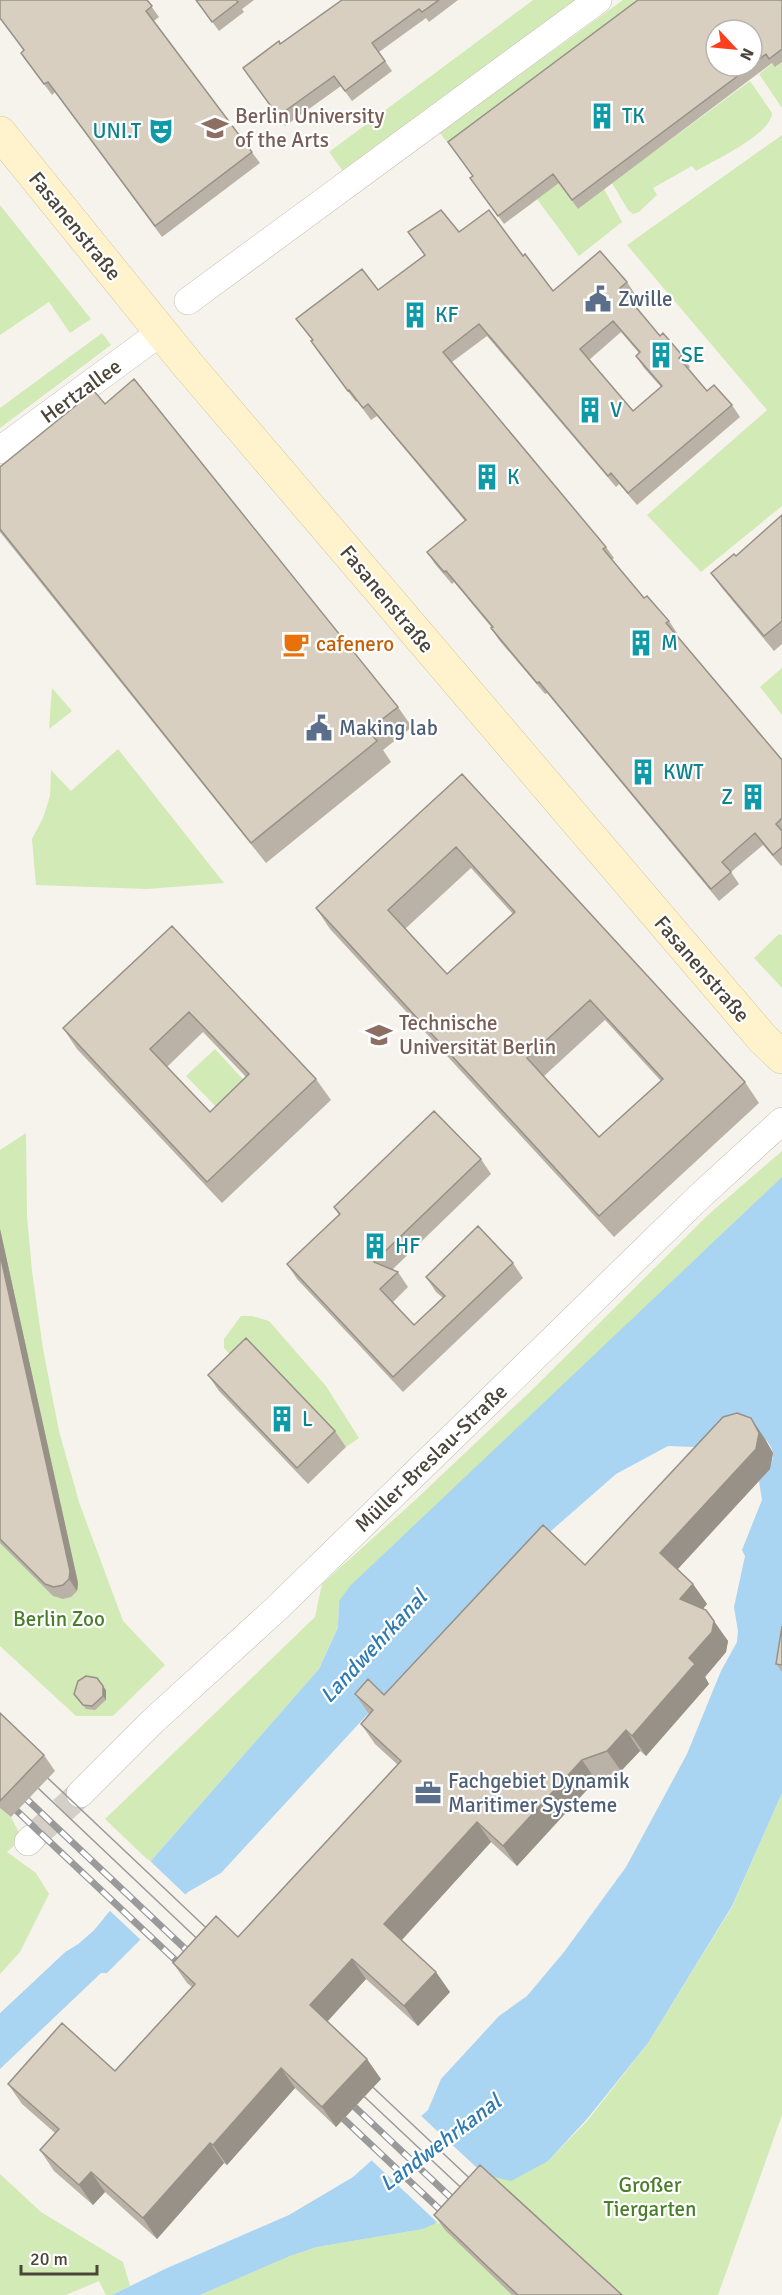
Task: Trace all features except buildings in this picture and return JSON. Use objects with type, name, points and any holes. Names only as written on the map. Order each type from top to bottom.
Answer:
[{"type":"street","points":[[188,301],[598,0]]},
{"type":"street","name":"Fasanenstraße","points":[[0,133],[161,332],[755,1031],[770,1048],[782,1057]]},
{"type":"street","name":"Hertzallee","points":[[0,450],[161,332]]},
{"type":"street","name":"Müller-Breslau-Straße","points":[[80,1794],[153,1721],[275,1610],[700,1196],[782,1121]]},
{"type":"green space","points":[[533,0],[579,0],[345,174],[329,152]]},
{"type":"green space","points":[[623,0],[640,0],[454,151],[440,133]]},
{"type":"green space","points":[[782,62],[782,108],[762,78],[764,78],[764,70],[773,63],[776,67]]},
{"type":"green space","points":[[750,81],[772,113],[763,130],[696,171],[692,166],[653,188],[657,195],[639,212],[633,214],[628,210],[612,183]]},
{"type":"green space","points":[[782,135],[782,506],[701,572],[647,515],[767,410],[627,245]]},
{"type":"green space","points":[[559,183],[578,209],[604,189],[622,222],[579,256],[537,199]]},
{"type":"green space","points":[[0,205],[91,319],[70,333],[49,302],[0,335]]},
{"type":"green space","points":[[102,333],[111,345],[0,428],[0,408]]},
{"type":"green space","points":[[782,668],[782,715],[760,687]]},
{"type":"green space","points":[[52,688],[72,711],[49,729]]},
{"type":"green space","points":[[118,749],[224,883],[147,889],[36,885],[32,839],[43,818],[50,796],[51,770],[71,791]]},
{"type":"green space","points":[[779,934],[782,935],[782,988],[754,958]]},
{"type":"green space","points":[[215,1049],[254,1091],[226,1117],[186,1076]]},
{"type":"green space","name":"Berlin Zoo","points":[[26,1133],[27,1216],[32,1271],[43,1349],[59,1431],[79,1502],[123,1621],[165,1665],[113,1716],[76,1716],[0,1646],[0,1150]]},
{"type":"green space","points":[[782,1151],[782,1177],[339,1601],[338,1626],[319,1669],[150,1862],[105,1819],[315,1617],[322,1584],[535,1387],[709,1214]]},
{"type":"green space","points":[[241,1316],[252,1316],[269,1321],[326,1386],[359,1438],[346,1447],[257,1354],[238,1363],[224,1348],[224,1339]]},
{"type":"green space","name":"Großer Tiergarten","points":[[782,1793],[782,2115],[718,2295],[200,2295],[290,2256],[317,2247],[423,2229],[480,2174],[548,2161],[588,2120],[648,2043],[732,1907]]},
{"type":"green space","points":[[0,1808],[11,1817],[22,1838],[7,1852],[36,1873],[49,1894],[20,1952],[0,1974]]},
{"type":"green space","points":[[0,2174],[41,2212],[123,2262],[130,2286],[112,2295],[106,2295],[99,2281],[66,2295],[0,2295]]},
{"type":"water","name":"Landwehrkanal","points":[[782,1177],[782,1793],[732,1906],[648,2043],[587,2119],[548,2161],[511,2181],[480,2174],[434,2224],[423,2229],[317,2247],[290,2256],[200,2295],[112,2295],[165,2269],[289,2215],[353,2177],[428,2110],[441,2079],[499,2016],[527,1996],[564,1952],[626,1867],[687,1754],[721,1671],[737,1642],[738,1631],[734,1607],[745,1556],[742,1550],[762,1500],[759,1481],[772,1460],[770,1445],[765,1439],[693,1447],[668,1446],[616,1474],[543,1538],[365,1717],[221,1873],[188,1892],[107,1973],[101,1973],[0,2069],[0,2013],[65,1952],[94,1930],[150,1862],[319,1669],[338,1627],[339,1601],[350,1586]]},
{"type":"pier","points":[[148,1859],[188,1897],[143,1942],[108,1909]]},
{"type":"pier","points":[[102,1916],[104,1918],[94,1930],[65,1952],[0,2013],[0,2008],[63,1949],[92,1928]]},
{"type":"pier","points":[[419,2114],[489,2179],[481,2177],[439,2224],[369,2158]]},
{"type":"tunnel","points":[[32,1838],[80,1794]]},
{"type":"tram line","points":[[0,1752],[209,1950]]},
{"type":"tram line","points":[[35,1766],[218,1939]]},
{"type":"tram line","points":[[361,2076],[481,2189]]},
{"type":"tram line","points":[[353,2086],[473,2199]]},
{"type":"railway","points":[[0,1774],[197,1960]]},
{"type":"railway","points":[[0,1795],[188,1972]]},
{"type":"railway","points":[[342,2095],[462,2208]]},
{"type":"railway","points":[[332,2108],[452,2221]]},
{"type":"place","name":"TK","points":[[602,116]]},
{"type":"place","name":"Berlin University of the Arts","points":[[215,128]]},
{"type":"place","name":"UNI.T","points":[[161,131]]},
{"type":"place","name":"Zwille","points":[[598,299]]},
{"type":"place","name":"KF","points":[[415,315]]},
{"type":"place","name":"SE","points":[[661,355]]},
{"type":"place","name":"V","points":[[590,410]]},
{"type":"place","name":"K","points":[[487,477]]},
{"type":"place","name":"M","points":[[641,643]]},
{"type":"place","name":"cafenero","points":[[296,644]]},
{"type":"place","name":"Making lab","points":[[319,728]]},
{"type":"place","name":"KWT","points":[[643,772]]},
{"type":"place","name":"Z","points":[[753,797]]},
{"type":"place","name":"Technische Universität Berlin","points":[[379,1035]]},
{"type":"place","name":"HF","points":[[375,1246]]},
{"type":"place","name":"L","points":[[282,1419]]},
{"type":"place","name":"Fachgebiet Dynamik Maritimer Systeme","points":[[428,1793]]}]
